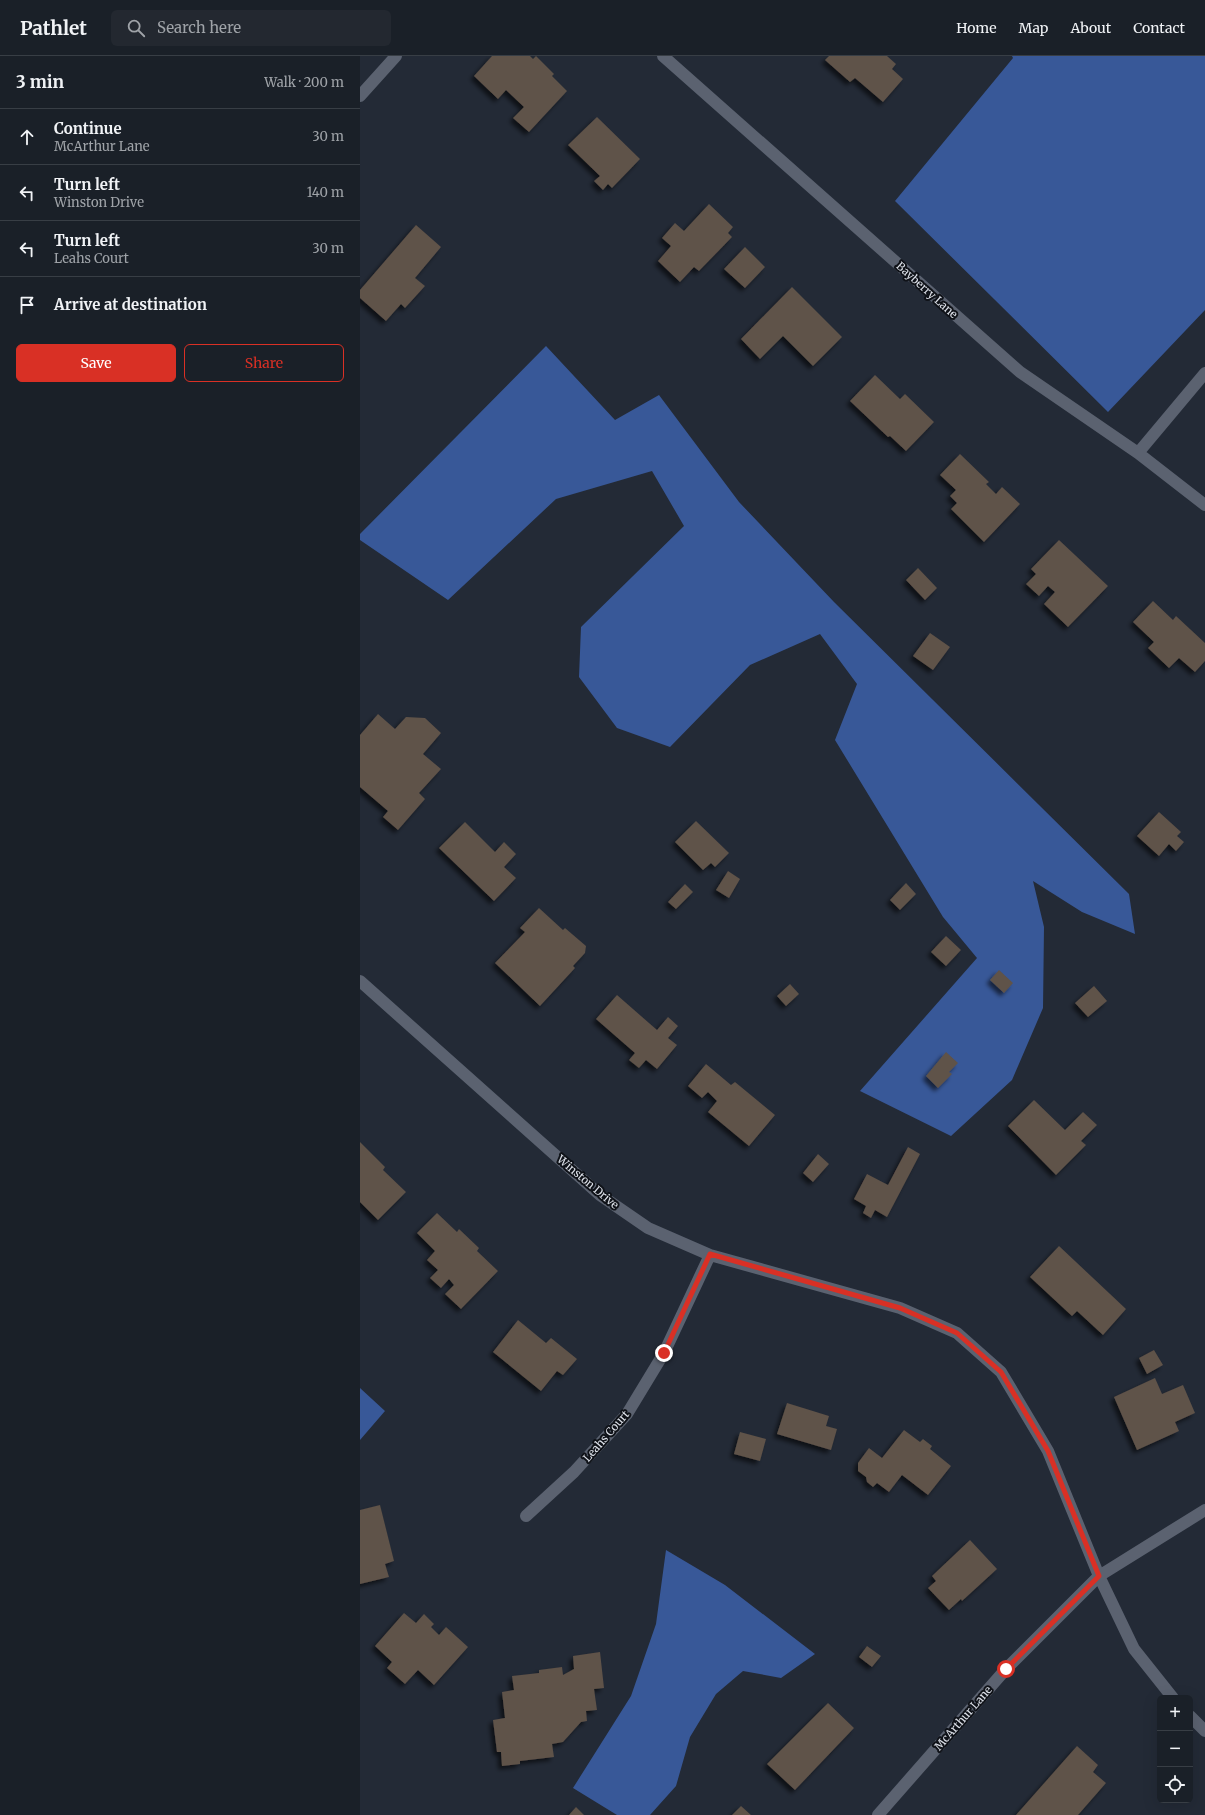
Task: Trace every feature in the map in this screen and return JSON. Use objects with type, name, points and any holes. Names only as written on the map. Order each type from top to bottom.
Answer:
[{"type":"street","points":[[360,96],[396,56]]},
{"type":"street","name":"Bayberry Lane","points":[[663,56],[1020,372],[1138,453],[1205,505]]},
{"type":"street","points":[[1138,453],[1205,373]]},
{"type":"street","name":"Winston Drive","points":[[360,981],[600,1195],[648,1228],[710,1254],[900,1308],[957,1333],[1001,1372],[1048,1451],[1099,1576],[1134,1649],[1171,1695]]},
{"type":"street","name":"Leahs Court","points":[[526,1516],[574,1472],[627,1414],[664,1353],[710,1254]]},
{"type":"street","name":"McArthur Lane","points":[[878,1815],[1006,1669],[1099,1576],[1205,1510]]},
{"type":"street","points":[[1193,1719],[1205,1730]]},
{"type":"shaded area","points":[[1012,56],[1205,56],[1205,310],[1108,412],[895,201],[1013,58]]},
{"type":"shaded area","points":[[546,346],[615,420],[659,395],[739,502],[834,602],[1129,894],[1135,934],[1082,912],[1033,881],[1044,927],[1043,1008],[1012,1080],[951,1136],[860,1091],[977,958],[943,917],[835,740],[857,684],[820,634],[750,665],[670,747],[617,728],[579,677],[581,627],[684,526],[652,471],[556,499],[448,600],[360,540],[360,534]]},
{"type":"shaded area","points":[[360,1388],[385,1411],[360,1440]]},
{"type":"shaded area","points":[[666,1550],[725,1585],[815,1654],[781,1678],[743,1671],[716,1694],[690,1737],[676,1786],[650,1815],[617,1815],[573,1788],[631,1696],[656,1624]]},
{"type":"building","points":[[492,56],[530,56],[533,59],[536,56],[554,74],[552,76],[567,91],[529,132],[513,118],[524,107],[506,90],[498,99],[474,76]]},
{"type":"building","points":[[829,56],[887,56],[896,64],[892,69],[903,79],[883,102],[855,78],[850,82],[825,60]]},
{"type":"building","points":[[597,117],[640,159],[612,188],[608,184],[603,190],[594,181],[600,176],[568,145]]},
{"type":"building","points":[[709,204],[733,227],[728,233],[732,237],[699,271],[694,267],[680,282],[658,261],[671,246],[662,238],[675,223],[684,231]]},
{"type":"building","points":[[416,225],[441,247],[415,278],[425,286],[405,308],[401,304],[386,321],[360,298],[360,290]]},
{"type":"building","points":[[745,247],[765,267],[745,288],[724,269]]},
{"type":"building","points":[[792,287],[842,337],[813,366],[783,336],[760,359],[741,339]]},
{"type":"building","points":[[875,375],[900,399],[905,394],[934,422],[906,451],[890,436],[888,437],[850,401]]},
{"type":"building","points":[[960,454],[989,482],[986,484],[996,494],[1002,487],[1020,504],[984,542],[951,509],[957,503],[950,496],[956,490],[940,475]]},
{"type":"building","points":[[1059,540],[1108,586],[1068,627],[1044,604],[1055,592],[1048,586],[1039,596],[1026,584],[1036,574],[1031,569]]},
{"type":"building","points":[[918,568],[937,588],[925,600],[906,580]]},
{"type":"building","points":[[1153,601],[1173,620],[1176,616],[1205,643],[1205,661],[1195,672],[1179,658],[1169,668],[1148,648],[1154,642],[1133,622]]},
{"type":"building","points":[[930,633],[950,647],[933,670],[913,656]]},
{"type":"building","points":[[378,714],[395,729],[406,717],[425,718],[441,733],[423,754],[441,769],[419,793],[425,799],[398,830],[383,817],[388,811],[360,787],[360,735]]},
{"type":"building","points":[[1159,812],[1181,832],[1177,836],[1184,842],[1176,851],[1169,844],[1159,856],[1137,836]]},
{"type":"building","points":[[696,821],[729,853],[715,867],[711,863],[703,870],[675,842]]},
{"type":"building","points":[[465,822],[495,852],[504,842],[516,854],[504,867],[516,878],[494,901],[439,848]]},
{"type":"building","points":[[728,871],[740,879],[729,898],[716,890]]},
{"type":"building","points":[[906,883],[916,894],[900,910],[890,900]]},
{"type":"building","points":[[685,884],[693,892],[676,909],[668,902]]},
{"type":"building","points":[[539,908],[563,930],[565,928],[586,946],[585,953],[573,966],[575,968],[540,1006],[495,963],[525,932],[520,928]]},
{"type":"building","points":[[946,936],[961,950],[946,966],[931,952]]},
{"type":"building","points":[[999,970],[1013,983],[1004,993],[990,980]]},
{"type":"building","points":[[790,984],[799,994],[786,1006],[777,996]]},
{"type":"building","points":[[1094,986],[1107,1001],[1088,1017],[1075,1003]]},
{"type":"building","points":[[617,995],[657,1030],[668,1017],[678,1026],[668,1038],[677,1045],[657,1069],[646,1060],[639,1068],[629,1060],[635,1053],[596,1019]]},
{"type":"building","points":[[946,1052],[958,1063],[949,1072],[952,1074],[938,1088],[926,1076]]},
{"type":"building","points":[[706,1064],[731,1085],[735,1082],[775,1115],[749,1146],[708,1112],[717,1101],[708,1092],[702,1098],[688,1086]]},
{"type":"building","points":[[1034,1100],[1065,1130],[1083,1112],[1097,1125],[1081,1141],[1086,1145],[1056,1175],[1008,1126]]},
{"type":"building","points":[[360,1142],[385,1167],[383,1170],[406,1192],[378,1220],[360,1202]]},
{"type":"building","points":[[908,1147],[920,1154],[887,1217],[875,1210],[871,1218],[863,1213],[866,1206],[854,1199],[867,1174],[888,1185]]},
{"type":"building","points":[[818,1154],[829,1164],[813,1182],[803,1173]]},
{"type":"building","points":[[437,1213],[457,1232],[459,1229],[479,1248],[477,1251],[498,1271],[461,1309],[445,1294],[454,1285],[449,1279],[441,1288],[430,1278],[438,1270],[427,1260],[435,1251],[417,1233]]},
{"type":"building","points":[[1059,1246],[1126,1309],[1103,1335],[1077,1311],[1072,1316],[1030,1277]]},
{"type":"building","points":[[518,1320],[546,1343],[551,1338],[577,1359],[563,1375],[557,1371],[541,1391],[493,1352]]},
{"type":"building","points":[[1154,1350],[1163,1365],[1147,1374],[1139,1358]]},
{"type":"building","points":[[1155,1378],[1162,1394],[1183,1385],[1195,1413],[1175,1422],[1179,1431],[1137,1450],[1114,1397]]},
{"type":"building","points":[[787,1403],[829,1416],[826,1426],[837,1429],[831,1450],[777,1434]]},
{"type":"building","points":[[904,1430],[920,1442],[923,1439],[932,1446],[930,1449],[951,1466],[928,1495],[902,1475],[889,1492],[877,1483],[873,1487],[867,1482],[866,1477],[858,1471],[858,1463],[869,1448],[882,1458]]},
{"type":"building","points":[[740,1432],[766,1439],[760,1461],[734,1454]]},
{"type":"building","points":[[380,1505],[394,1561],[385,1564],[389,1577],[360,1584],[360,1510]]},
{"type":"building","points":[[970,1540],[997,1569],[962,1601],[961,1599],[949,1610],[928,1588],[936,1581],[932,1576]]},
{"type":"building","points":[[404,1613],[416,1623],[424,1614],[434,1624],[431,1627],[439,1635],[446,1627],[468,1647],[434,1685],[418,1670],[405,1684],[387,1668],[392,1662],[375,1646]]},
{"type":"building","points":[[867,1646],[881,1656],[872,1667],[859,1657]]},
{"type":"building","points":[[600,1652],[604,1688],[594,1689],[597,1710],[586,1711],[587,1721],[581,1722],[563,1742],[552,1744],[554,1757],[520,1761],[520,1764],[502,1766],[501,1752],[497,1752],[493,1720],[505,1718],[502,1692],[514,1690],[512,1676],[539,1673],[539,1670],[562,1667],[563,1675],[574,1669],[573,1656]]},
{"type":"building","points":[[828,1703],[854,1728],[795,1790],[767,1764]]},
{"type":"building","points":[[1077,1746],[1098,1765],[1093,1772],[1106,1783],[1078,1815],[1016,1815]]},
{"type":"building","points":[[741,1806],[751,1815],[732,1815]]},
{"type":"building","points":[[576,1807],[584,1815],[569,1815]]},
{"type":"route","points":[[664,1353],[710,1254],[900,1308],[957,1333],[1001,1372],[1048,1451],[1099,1576],[1006,1669]]}]
